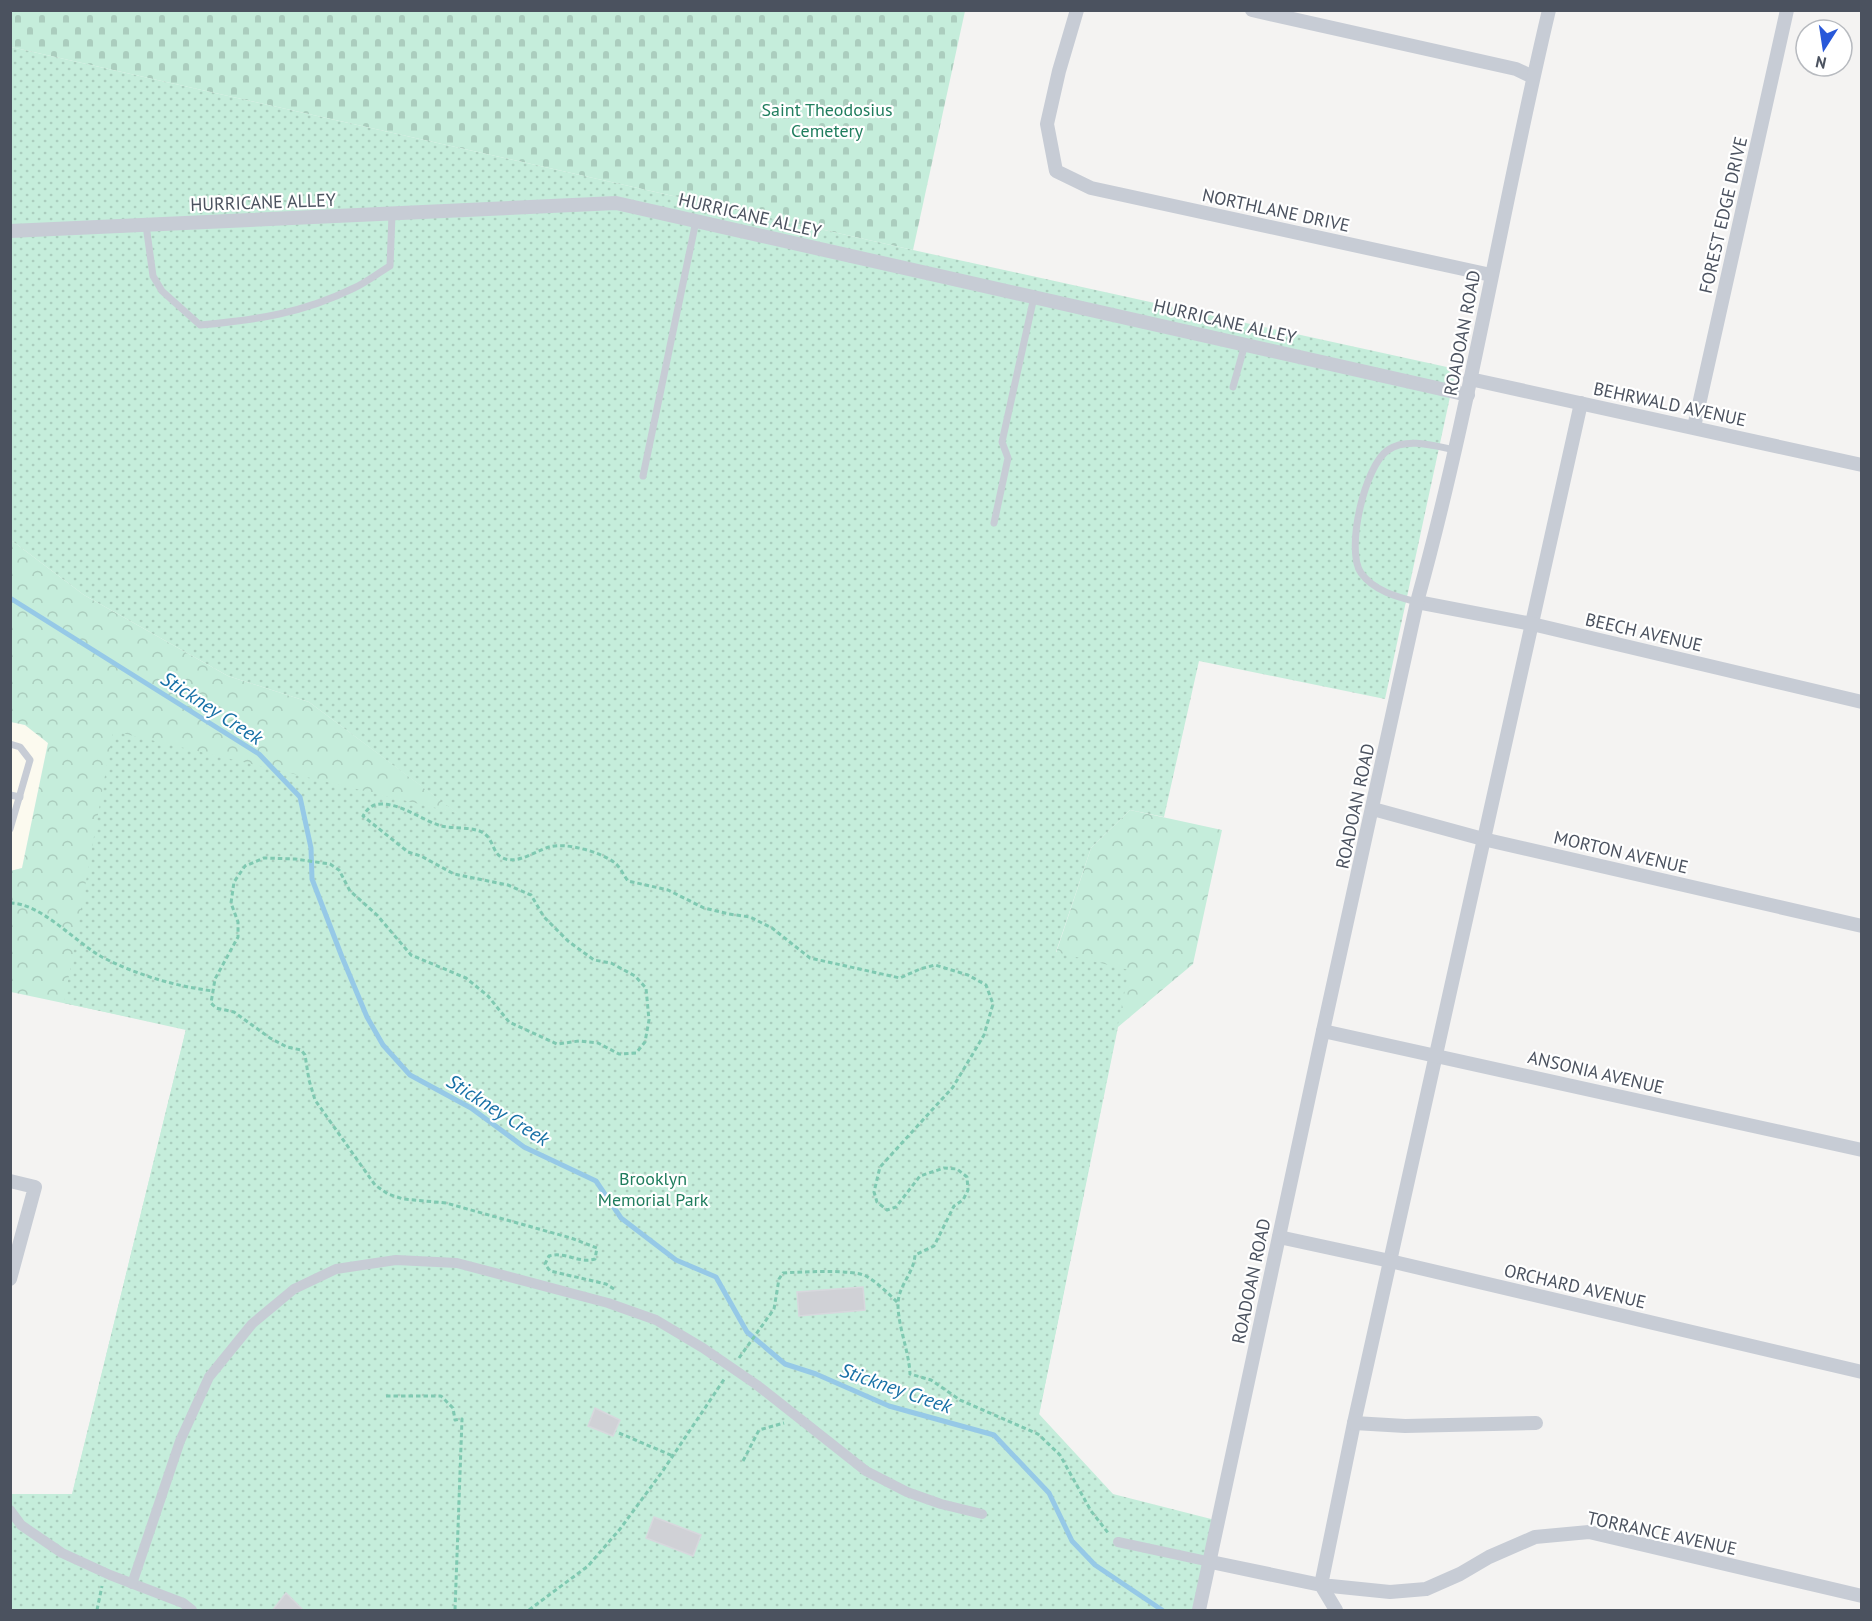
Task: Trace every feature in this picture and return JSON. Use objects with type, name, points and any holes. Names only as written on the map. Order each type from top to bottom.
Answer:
[{"type":"street","name":"NORTHLANE DRIVE","points":[[1077,10],[1059,71],[1047,124],[1056,171],[1091,188],[1491,275]]},
{"type":"street","points":[[1252,10],[1516,69],[1533,77]]},
{"type":"street","name":"ROADOAN ROAD","points":[[1199,1611],[1417,602],[1432,550],[1468,394],[1491,275],[1549,10]]},
{"type":"street","name":"FOREST EDGE DRIVE","points":[[1694,427],[1787,10]]},
{"type":"street","name":"HURRICANE ALLEY","points":[[10,231],[616,203],[1468,394]]},
{"type":"street","name":"BEHRWALD AVENUE","points":[[1470,379],[1862,465]]},
{"type":"street","points":[[1336,1611],[1321,1585],[1354,1423],[1581,404]]},
{"type":"street","name":"BEECH AVENUE","points":[[1417,602],[1532,624],[1862,702]]},
{"type":"street","name":"MORTON AVENUE","points":[[1373,809],[1483,839],[1862,926]]},
{"type":"street","name":"ANSONIA AVENUE","points":[[1323,1031],[1862,1150]]},
{"type":"street","points":[[10,1181],[35,1186],[10,1279]]},
{"type":"street","name":"ORCHARD AVENUE","points":[[1279,1237],[1862,1372]]},
{"type":"street","points":[[132,1584],[180,1441],[209,1377],[252,1324],[294,1289],[336,1269],[396,1260],[458,1263],[618,1306],[656,1320],[732,1368],[866,1471],[907,1492],[982,1514]]},
{"type":"street","points":[[1354,1423],[1405,1426],[1536,1423]]},
{"type":"street","points":[[10,1510],[21,1525],[62,1553],[105,1573],[183,1603],[192,1611]]},
{"type":"street","name":"TORRANCE AVENUE","points":[[1211,1562],[1321,1585],[1390,1592],[1426,1589],[1535,1537],[1589,1532],[1862,1596]]},
{"type":"street","points":[[1118,1542],[1211,1562]]},
{"type":"lane","points":[[146,225],[153,276],[162,291],[201,325],[246,321],[294,312],[357,287],[390,266],[392,215]]},
{"type":"lane","points":[[643,476],[696,221]]},
{"type":"lane","points":[[994,523],[1008,458],[1002,442],[1034,297]]},
{"type":"lane","points":[[1233,387],[1245,344]]},
{"type":"lane","points":[[1417,602],[1377,588],[1361,573],[1354,558],[1366,486],[1376,461],[1388,449],[1405,444],[1430,445],[1455,450]]},
{"type":"lane","points":[[10,744],[20,747],[30,760],[10,829]]},
{"type":"lane","points":[[10,795],[20,797]]},
{"type":"path","points":[[618,1306],[620,1296],[617,1291],[606,1284],[550,1271],[545,1264],[549,1256],[556,1254],[586,1262],[596,1259],[597,1248],[571,1238],[446,1203],[403,1199],[388,1194],[375,1185],[315,1100],[305,1054],[301,1050],[287,1047],[270,1038],[234,1012],[216,1008],[211,1003],[215,979],[238,936],[238,922],[231,903],[234,882],[245,866],[264,858],[295,859],[330,864],[339,870],[350,891],[377,915],[411,955],[466,978],[488,996],[508,1022],[557,1044],[579,1041],[598,1043],[619,1054],[636,1053],[645,1042],[649,1020],[646,988],[635,976],[611,963],[594,960],[568,941],[544,917],[531,895],[508,885],[454,874],[421,856],[408,852],[363,816],[367,809],[380,804],[402,809],[442,826],[477,830],[487,835],[495,852],[503,859],[534,855],[550,846],[575,847],[584,850],[616,863],[628,881],[668,890],[704,908],[750,917],[772,928],[810,958],[900,978],[935,965],[968,975],[986,985],[993,1004],[984,1035],[953,1087],[880,1167],[874,1192],[877,1202],[887,1210],[896,1207],[920,1176],[944,1168],[957,1169],[967,1177],[968,1190],[963,1200],[954,1206],[934,1246],[915,1255],[914,1266],[898,1303],[910,1374],[931,1380],[960,1400],[1038,1434],[1060,1455],[1091,1511],[1118,1542]]},
{"type":"path","points":[[10,903],[27,907],[103,957],[151,978],[213,991]]},
{"type":"path","points":[[529,1611],[588,1566],[620,1529],[762,1328],[774,1309],[778,1279],[783,1273],[825,1271],[864,1275],[884,1289],[898,1303]]},
{"type":"path","points":[[386,1396],[441,1396],[453,1408],[455,1420],[462,1419],[455,1611]]},
{"type":"path","points":[[743,1461],[759,1430],[800,1418]]},
{"type":"path","points":[[619,1433],[673,1456]]},
{"type":"path","points":[[97,1611],[105,1573]]},
{"type":"shaded area","points":[[10,722],[25,725],[48,743],[22,868],[11,871]]},
{"type":"green space","name":"Saint Theodosius Cemetery","points":[[11,10],[965,11],[913,250],[11,47]]},
{"type":"green space","name":"Brooklyn Memorial Park","points":[[11,47],[913,250],[1456,369],[1385,699],[1199,661],[1164,817],[1130,810],[1091,848],[1056,952],[1129,970],[1039,1414],[1113,1494],[1219,1521],[1199,1610],[11,1610],[11,1494],[72,1494],[186,1030],[64,1003],[113,731],[457,813],[309,702],[228,676],[84,595],[11,540]]},
{"type":"green space","points":[[11,540],[84,595],[228,676],[309,702],[459,814],[114,732],[249,905],[72,1495],[186,1029],[11,992],[10,871],[22,868],[48,743],[25,725],[11,722]]},
{"type":"green space","points":[[1130,810],[1222,830],[1193,964],[1118,1027],[1039,1415],[1056,953],[1091,848]]},
{"type":"building","points":[[863,1287],[865,1310],[799,1316],[797,1292]]},
{"type":"building","points":[[595,1408],[620,1420],[613,1436],[588,1426]]},
{"type":"building","points":[[654,1517],[701,1535],[693,1556],[646,1538]]},
{"type":"building","points":[[286,1593],[304,1611],[272,1611]]},
{"type":"waterway","name":"Stickney Creek","points":[[10,598],[259,754],[300,797],[311,848],[312,879],[342,957],[367,1017],[383,1045],[410,1075],[471,1108],[524,1147],[596,1181],[621,1218],[676,1260],[716,1277],[747,1332],[785,1364],[816,1374],[889,1406],[994,1435],[1049,1493],[1072,1541],[1095,1565],[1162,1610]]}]
